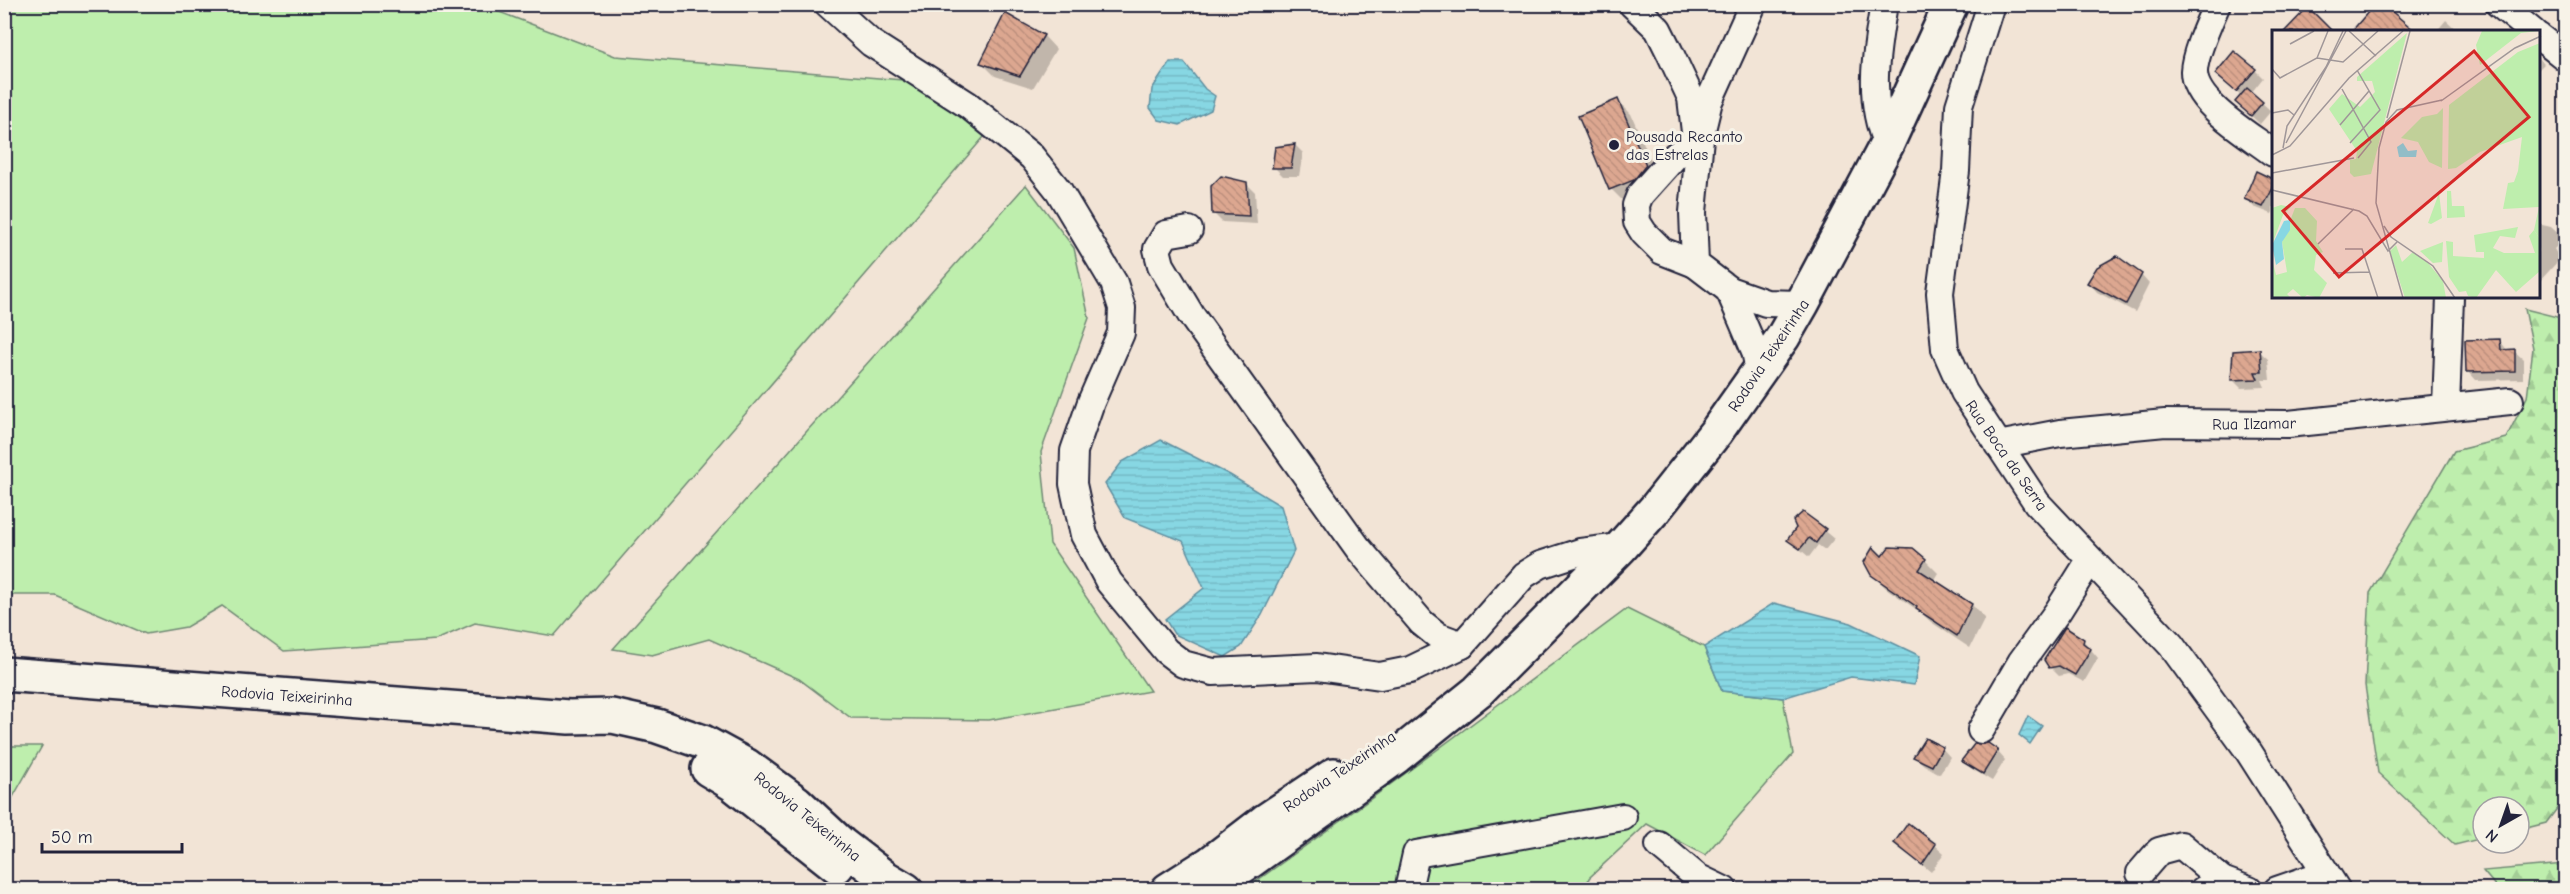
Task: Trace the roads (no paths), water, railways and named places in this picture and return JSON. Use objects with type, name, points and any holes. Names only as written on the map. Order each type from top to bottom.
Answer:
[{"type":"main road","name":"Rodovia Teixeirinha","points":[[1206,890],[1397,756],[1478,691],[1621,547],[1655,509],[1716,432],[1802,304],[1887,144],[1951,4]]},
{"type":"main road","name":"Rodovia Teixeirinha","points":[[1168,890],[1209,864],[1265,821],[1512,655]]},
{"type":"main road","name":"Rodovia Teixeirinha","points":[[4,674],[569,717],[612,716],[657,726],[703,741],[747,766],[796,802],[841,844],[884,877],[906,890]]},
{"type":"main road","name":"Rodovia Teixeirinha","points":[[569,717],[649,741],[687,757],[733,784],[869,890]]},
{"type":"street","points":[[828,4],[872,43],[968,105],[1032,157],[1059,191],[1114,283],[1122,308],[1121,333],[1091,402],[1074,451],[1073,484],[1084,536],[1104,572],[1166,651],[1183,664],[1213,672],[1317,667],[1380,676],[1410,670],[1462,645],[1524,575],[1540,565],[1580,552],[1621,547]]},
{"type":"street","points":[[1632,4],[1658,29],[1691,98],[1695,132],[1700,138]]},
{"type":"street","points":[[1695,264],[1693,212],[1700,138],[1712,93],[1753,4]]},
{"type":"street","points":[[1884,4],[1876,53],[1875,95],[1879,126],[1887,144]]},
{"type":"street","name":"Rua Boca da Serra","points":[[1991,4],[1959,106],[1956,171],[1940,293],[1945,349],[1964,392],[2037,503],[2171,645],[2247,749],[2331,881]]},
{"type":"street","points":[[2217,4],[2194,71],[2198,88],[2206,102],[2272,152]]},
{"type":"street","points":[[2499,4],[2531,30]]},
{"type":"street","points":[[2540,38],[2565,58]]},
{"type":"street","points":[[1700,138],[1675,156],[1640,195],[1636,205],[1637,222],[1662,251],[1695,264],[1729,290],[1766,303],[1802,304]]},
{"type":"street","points":[[1189,230],[1166,234],[1157,249],[1161,266],[1191,315],[1358,548],[1422,623],[1437,636],[1462,645]]},
{"type":"street","points":[[1729,290],[1755,351],[1759,370]]},
{"type":"street","points":[[2446,407],[2450,302]]},
{"type":"street","name":"Rua Ilzamar","points":[[1998,445],[2060,433],[2165,423],[2288,424],[2510,401]]},
{"type":"street","points":[[1981,730],[2020,662],[2058,611],[2090,560]]},
{"type":"street","points":[[1408,890],[1416,854],[1623,817]]},
{"type":"street","points":[[1659,845],[1697,876],[1724,890]]},
{"type":"street","points":[[2140,873],[2159,851],[2181,845],[2213,885],[2249,890]]},
{"type":"street","points":[[2277,890],[2331,881]]},
{"type":"water","points":[[1170,62],[1184,62],[1205,89],[1215,96],[1211,110],[1180,125],[1159,120],[1150,108],[1152,89]]},
{"type":"water","points":[[1161,440],[1230,475],[1281,506],[1294,551],[1262,615],[1241,647],[1225,657],[1174,634],[1165,619],[1204,588],[1183,541],[1125,518],[1105,484],[1122,462]]},
{"type":"water","points":[[1774,603],[1851,623],[1920,656],[1914,685],[1851,677],[1783,698],[1722,691],[1704,647]]},
{"type":"water","points":[[2028,716],[2042,726],[2030,744],[2019,735]]},
{"type":"place","name":"Pousada Recanto das Estrelas","points":[[1614,145]]}]
